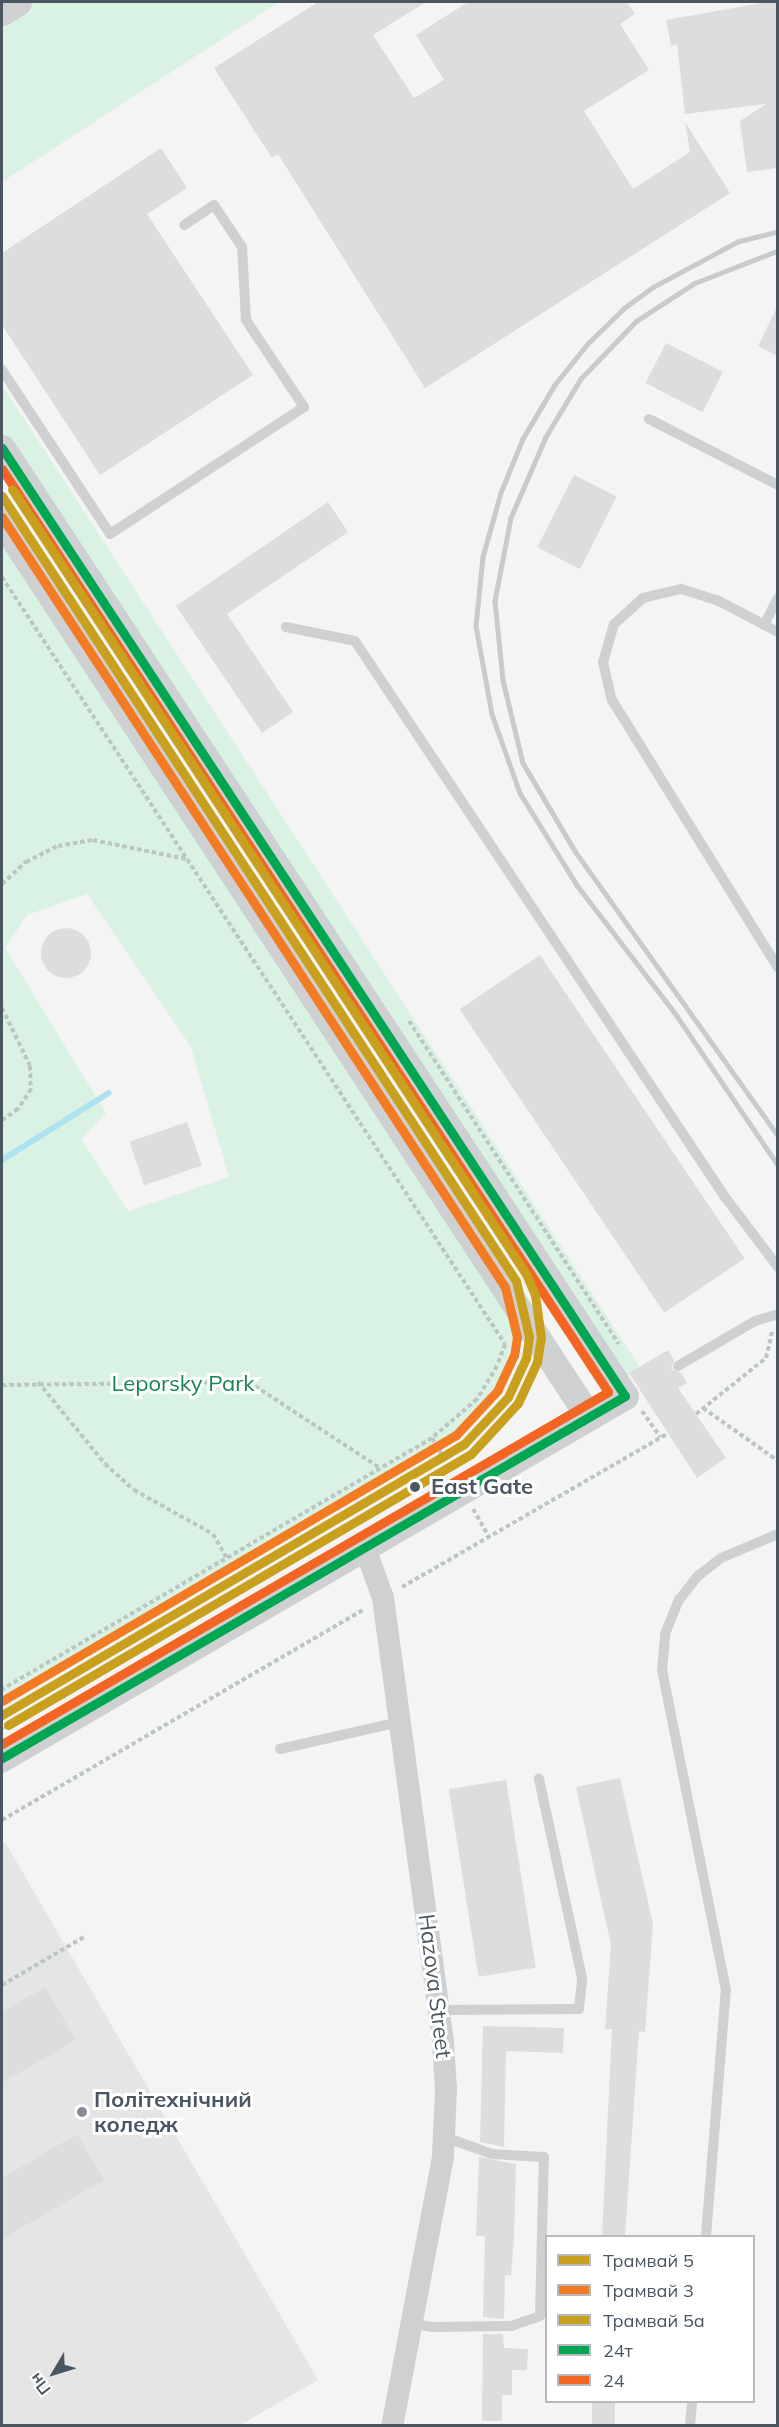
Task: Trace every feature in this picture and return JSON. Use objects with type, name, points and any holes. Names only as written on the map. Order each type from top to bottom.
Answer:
[{"type":"street","points":[[2,12],[18,2]]},
{"type":"street","points":[[2,448],[631,1393],[2,1758]]},
{"type":"street","points":[[2,521],[589,1417]]},
{"type":"street","name":"Hazova Street","points":[[365,1548],[383,1598],[439,2010],[446,2090],[445,2137],[392,2426]]},
{"type":"lane","points":[[2,370],[110,534],[304,407],[246,320],[242,247],[214,205],[184,225]]},
{"type":"lane","points":[[650,419],[777,485]]},
{"type":"lane","points":[[776,964],[612,700],[603,662],[614,624],[643,598],[681,589],[719,601],[777,632]]},
{"type":"lane","points":[[764,625],[777,598]]},
{"type":"lane","points":[[285,627],[355,641],[725,1197],[775,1263]]},
{"type":"lane","points":[[678,1366],[755,1321],[776,1314]]},
{"type":"lane","points":[[705,2235],[726,1990],[662,1671],[665,1634],[679,1600],[698,1576],[734,1551],[777,1534]]},
{"type":"lane","points":[[280,1749],[400,1722]]},
{"type":"lane","points":[[439,2010],[579,2009],[582,1978],[539,1779]]},
{"type":"lane","points":[[411,2324],[432,2327],[511,2326],[540,2316],[544,2157],[492,2154],[445,2137]]},
{"type":"lane","points":[[690,2426],[692,2403]]},
{"type":"path","points":[[2,577],[505,1344],[488,1385],[464,1413],[432,1438],[2,1689]]},
{"type":"path","points":[[2,884],[26,862],[58,846],[93,840],[186,859]]},
{"type":"path","points":[[2,1008],[30,1066],[31,1089],[18,1109],[2,1120]]},
{"type":"path","points":[[696,1413],[766,1358],[776,1314]]},
{"type":"path","points":[[2,1385],[38,1382],[249,1382],[381,1468]]},
{"type":"path","points":[[38,1382],[105,1464],[134,1490],[213,1534],[226,1558]]},
{"type":"path","points":[[703,1408],[777,1461]]},
{"type":"path","points":[[2,1820],[666,1434]]},
{"type":"path","points":[[2,1984],[84,1936]]},
{"type":"shaded area","name":"Політехнічний коледж","points":[[5,1842],[318,2380],[240,2425],[2,2425],[2,1844]]},
{"type":"green space","points":[[35,2],[279,2],[2,182],[2,23]]},
{"type":"green space","points":[[2,385],[640,1367],[605,1390],[2,462]]},
{"type":"green space","name":"Leporsky Park","points":[[2,541],[514,1321],[515,1335],[499,1382],[459,1431],[2,1700]],"holes":[[[87,894],[191,1047],[229,1177],[128,1211],[81,1139],[106,1113],[5,948],[27,915]]]},
{"type":"building","points":[[318,2],[426,2],[373,35],[414,98],[444,80],[416,35],[468,2],[627,2],[635,14],[620,24],[649,70],[584,111],[633,189],[690,152],[685,122],[730,193],[425,388],[278,154],[272,158],[214,68]]},
{"type":"building","points":[[777,2],[777,168],[747,172],[740,121],[766,104],[685,114],[677,44],[671,46],[666,20]]},
{"type":"building","points":[[161,148],[187,188],[147,214],[253,375],[100,475],[2,325],[2,253]]},
{"type":"building","points":[[777,307],[777,356],[758,346]]},
{"type":"building","points":[[666,343],[723,372],[703,412],[646,383]]},
{"type":"building","points":[[574,475],[617,497],[580,569],[537,547]]},
{"type":"building","points":[[328,502],[348,532],[227,614],[293,712],[262,733],[176,606]]},
{"type":"building","points":[[61,928],[71,928],[84,935],[91,948],[91,958],[84,971],[71,978],[61,978],[52,974],[45,967],[41,958],[41,948],[45,939],[52,932]]},
{"type":"building","points":[[540,955],[745,1258],[664,1313],[460,1009]]},
{"type":"building","points":[[187,1122],[202,1165],[144,1185],[129,1142]]},
{"type":"building","points":[[668,1350],[674,1360],[671,1369],[681,1373],[687,1383],[678,1388],[726,1458],[697,1478],[629,1373]]},
{"type":"building","points":[[620,1778],[653,1924],[645,2032],[639,2031],[625,2235],[602,2235],[612,2029],[605,2029],[611,1945],[576,1787]]},
{"type":"building","points":[[506,1780],[536,1968],[478,1977],[449,1789]]},
{"type":"building","points":[[45,1987],[76,2040],[2,2083],[2,2012]]},
{"type":"building","points":[[483,2026],[564,2028],[563,2053],[506,2051],[504,2147],[480,2142]]},
{"type":"building","points":[[77,2134],[104,2180],[2,2239],[2,2178]]},
{"type":"building","points":[[479,2157],[516,2164],[514,2237],[511,2275],[505,2275],[504,2319],[483,2317],[485,2236],[476,2236]]},
{"type":"building","points":[[483,2334],[503,2334],[504,2348],[528,2349],[527,2370],[512,2370],[512,2395],[502,2395],[502,2421],[482,2421]]},
{"type":"building","points":[[592,2403],[615,2403],[615,2426],[592,2426]]},
{"type":"waterway","points":[[2,1160],[109,1093]]},
{"type":"tram line","points":[[2,475],[526,1274],[539,1317],[540,1343],[537,1362],[518,1404],[503,1424],[470,1455],[2,1730]]},
{"type":"tram line","name":"5а","points":[[8,1725],[471,1454],[518,1403],[537,1362],[541,1338],[535,1295],[526,1274],[12,489]]},
{"type":"tram line","name":"5","points":[[2,496],[516,1281],[529,1337],[526,1358],[508,1397],[464,1444],[2,1715]]},
{"type":"tram line","name":"3","points":[[2,517],[505,1287],[517,1337],[514,1355],[498,1390],[456,1435],[2,1701]]},
{"type":"railway","points":[[778,232],[738,242],[654,287],[624,309],[588,344],[555,385],[523,439],[501,493],[483,557],[476,626],[492,714],[520,793],[577,885],[677,1016],[778,1165]]},
{"type":"railway","points":[[778,251],[694,284],[637,321],[581,379],[546,437],[511,518],[495,601],[503,680],[523,763],[575,851],[778,1136]]},
{"type":"transit line","name":"24т","points":[[2,448],[625,1396],[2,1758]]},
{"type":"transit line","name":"24","points":[[2,469],[608,1392],[2,1744]]},
{"type":"place","name":"East Gate","points":[[415,1487]]},
{"type":"place","name":"Політехнічний коледж","points":[[82,2112]]}]
